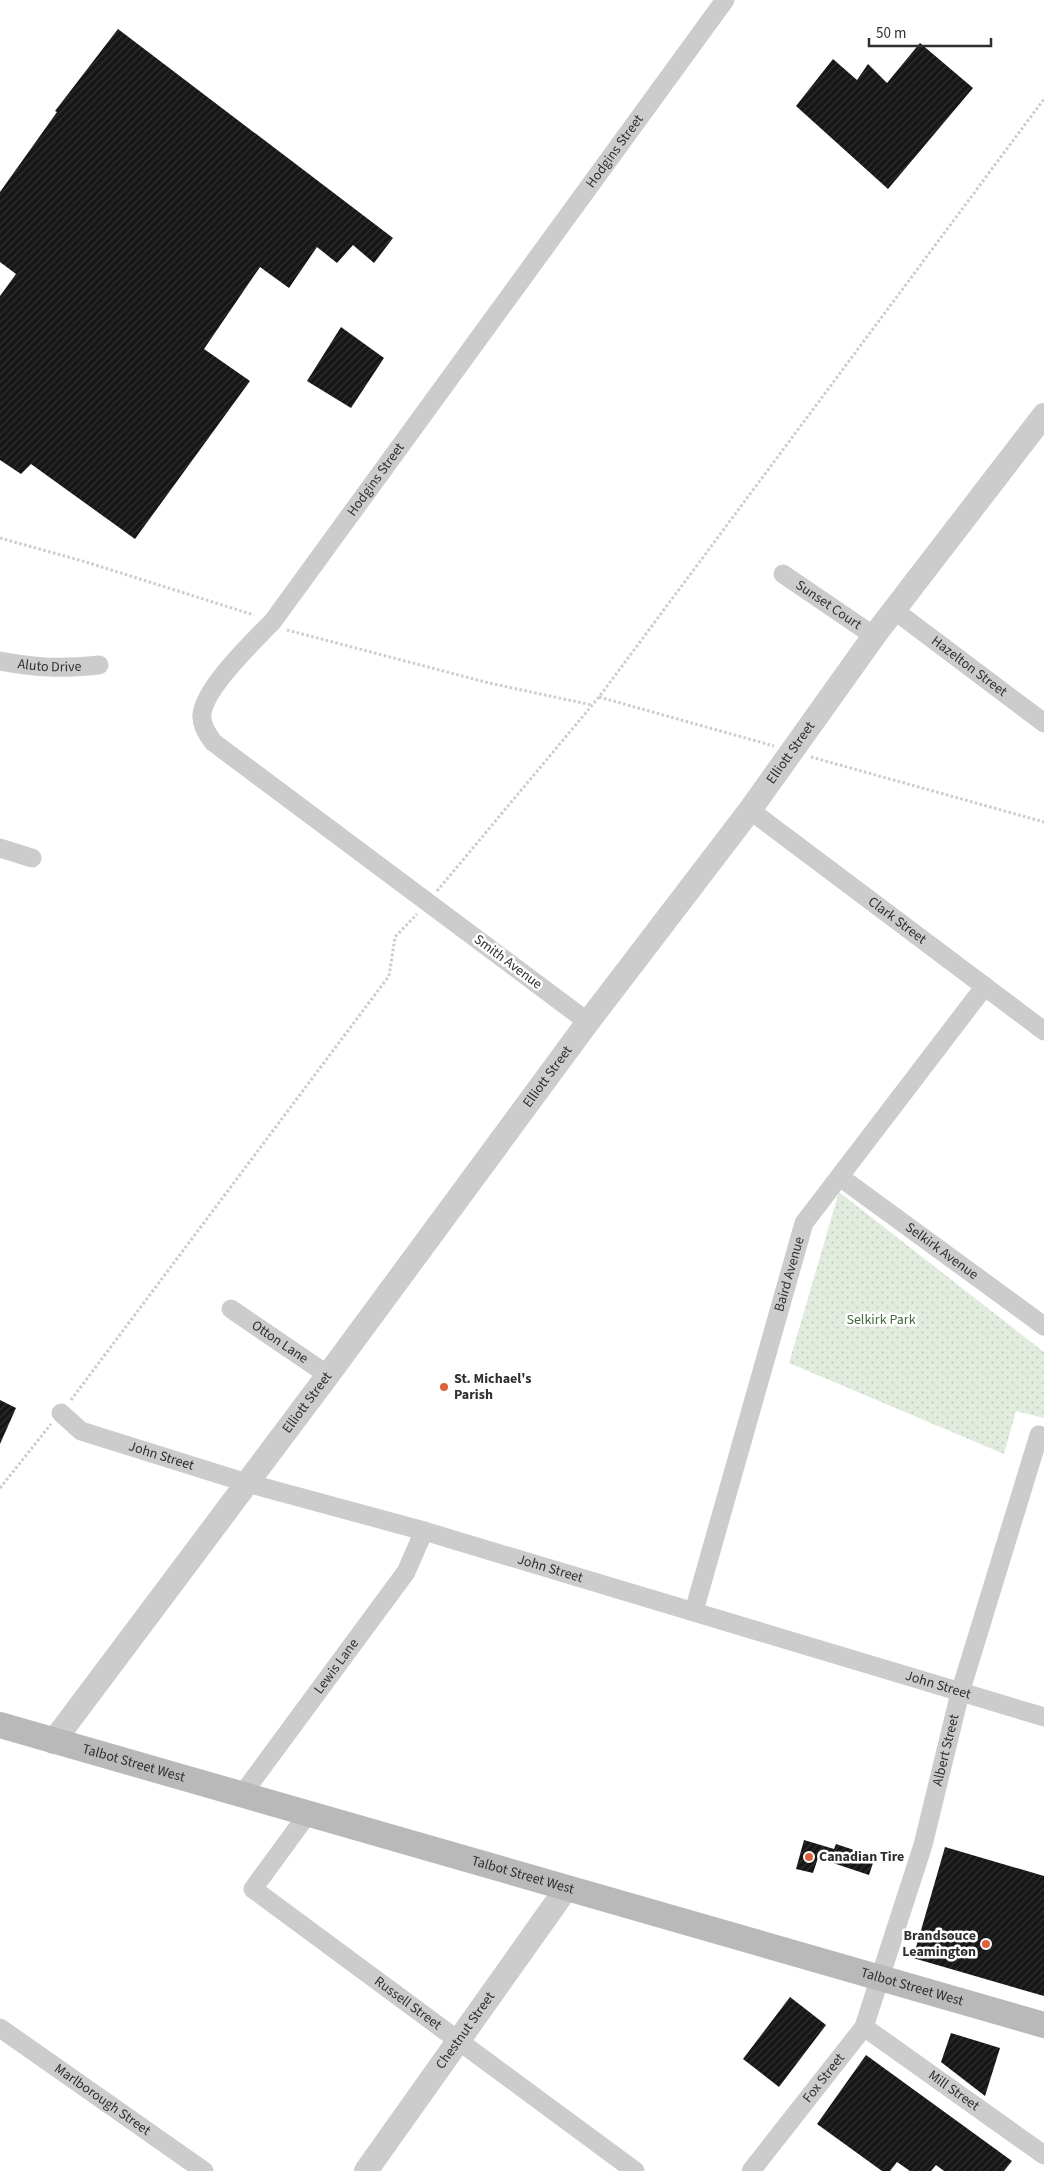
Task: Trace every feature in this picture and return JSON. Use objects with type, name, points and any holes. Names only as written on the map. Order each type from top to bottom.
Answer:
[{"type":"main road","name":"Talbot Street West","points":[[0,1725],[566,1890],[1044,2025]]},
{"type":"street","name":"Hodgins Street","points":[[427,902],[213,742],[204,729],[202,713],[222,677],[273,621],[725,0]]},
{"type":"street","name":"Elliott Street","points":[[53,1742],[328,1375],[588,1022],[750,810],[874,636],[1044,415]]},
{"type":"street","name":"Sunset Court","points":[[783,574],[874,636]]},
{"type":"street","name":"Hazelton Street","points":[[894,610],[1044,723]]},
{"type":"street","name":"Aluto Drive","points":[[0,661],[36,668],[61,669],[99,664]]},
{"type":"street","name":"Clark Street","points":[[750,810],[1044,1031]]},
{"type":"street","points":[[0,848],[32,858]]},
{"type":"street","name":"Smith Avenue","points":[[427,902],[588,1022]]},
{"type":"street","name":"Baird Avenue","points":[[694,1612],[804,1223],[985,986]]},
{"type":"street","name":"Selkirk Avenue","points":[[840,1177],[1044,1326]]},
{"type":"street","name":"Otton Lane","points":[[231,1309],[328,1375]]},
{"type":"street","name":"John Street","points":[[61,1413],[81,1431],[246,1483],[424,1531],[1044,1717]]},
{"type":"street","name":"Albert Street","points":[[880,1979],[923,1845],[960,1693],[1039,1435]]},
{"type":"street","name":"Lewis Lane","points":[[240,1796],[406,1572],[424,1531]]},
{"type":"street","name":"Russell Street","points":[[307,1815],[253,1889],[635,2171]]},
{"type":"street","name":"Chestnut Street","points":[[366,2171],[566,1890]]},
{"type":"street","name":"Fox Street","points":[[751,2171],[864,2026],[880,1979]]},
{"type":"street","name":"Mill Street","points":[[864,2026],[1044,2154]]},
{"type":"street","name":"Marlborough Street","points":[[0,2028],[204,2171]]},
{"type":"path","points":[[0,1488],[61,1413],[389,976],[395,937],[427,902],[599,697],[1044,99]]},
{"type":"path","points":[[0,538],[86,562],[273,621],[286,630],[489,683],[592,705]]},
{"type":"path","points":[[599,697],[1044,822]]},
{"type":"green space","name":"Selkirk Park","points":[[839,1192],[1044,1352],[1044,1418],[1016,1411],[1004,1454],[789,1363]]},
{"type":"building","points":[[118,29],[393,238],[374,263],[353,245],[337,263],[317,247],[289,288],[260,267],[204,349],[250,381],[135,539],[31,464],[21,474],[0,460],[0,296],[16,274],[0,262],[0,192],[57,112],[55,111]]},
{"type":"building","points":[[920,43],[973,88],[888,189],[796,106],[833,59],[857,80],[868,64],[887,83]]},
{"type":"building","points":[[341,327],[384,358],[351,408],[307,381]]},
{"type":"building","points":[[0,1400],[16,1408],[0,1444]]},
{"type":"building","points":[[804,1840],[834,1849],[836,1844],[875,1857],[869,1875],[818,1858],[813,1873],[796,1869]]},
{"type":"building","points":[[945,1847],[1044,1876],[1044,1996],[913,1958]]},
{"type":"building","points":[[790,1997],[826,2025],[779,2087],[743,2059]]},
{"type":"building","points":[[951,2033],[1000,2048],[985,2096],[941,2062]]},
{"type":"building","points":[[866,2055],[1012,2161],[1004,2171],[944,2171],[936,2165],[931,2171],[910,2171],[897,2162],[890,2171],[882,2171],[817,2124]]},
{"type":"place","name":"St. Michael's Parish","points":[[444,1387]]},
{"type":"place","name":"Canadian Tire","points":[[809,1857]]},
{"type":"place","name":"Brandsouce Leamington","points":[[986,1944]]}]
